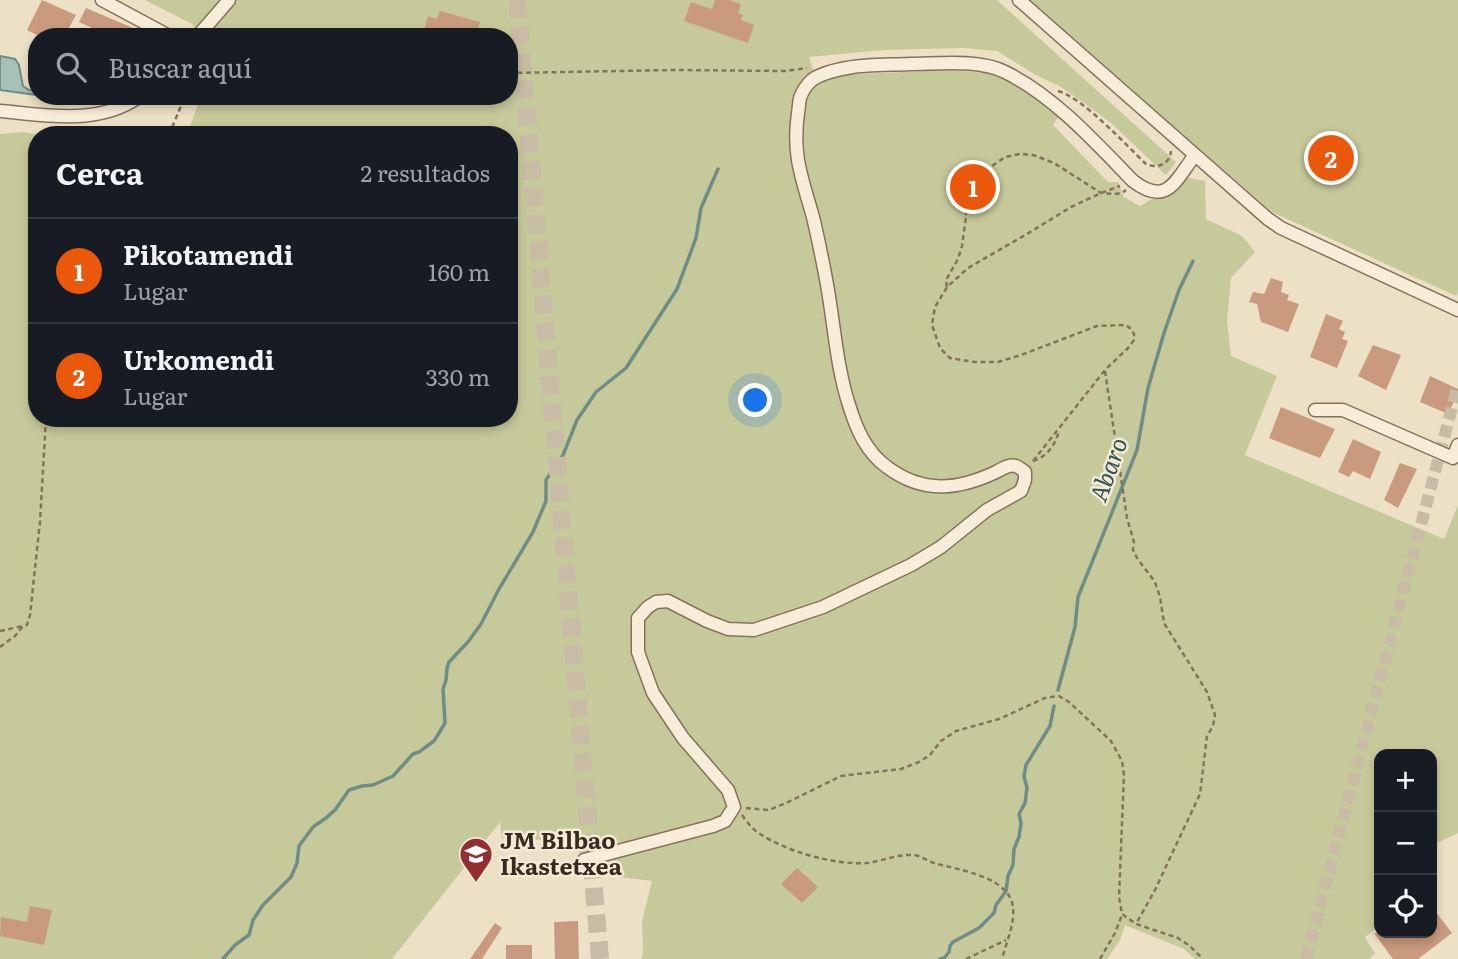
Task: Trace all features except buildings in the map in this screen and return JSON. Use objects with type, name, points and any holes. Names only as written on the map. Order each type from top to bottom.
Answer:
[{"type":"street","points":[[102,0],[154,28]]},
{"type":"street","points":[[205,28],[229,0]]},
{"type":"street","points":[[1019,0],[1192,159],[1268,219],[1281,228],[1458,310]]},
{"type":"street","points":[[584,860],[713,826],[725,821],[734,807],[728,790],[683,738],[653,693],[638,652],[638,618],[648,607],[656,602],[668,601],[728,629],[754,630],[823,607],[911,565],[942,547],[987,510],[1021,491],[1025,480],[1025,471],[1016,466],[1007,466],[970,483],[953,487],[915,483],[886,467],[859,434],[842,378],[818,238],[798,167],[796,148],[800,96],[811,80],[845,68],[872,65],[984,65],[1002,70],[1057,107],[1144,190],[1162,192],[1175,181],[1192,159]]},
{"type":"street","points":[[0,111],[92,116],[125,105]]},
{"type":"street","points":[[1315,410],[1343,410],[1452,458],[1458,445]]},
{"type":"path","points":[[518,73],[674,70],[785,72],[811,67]]},
{"type":"path","points":[[1051,89],[1066,93],[1152,167],[1167,162],[1172,149]]},
{"type":"path","points":[[173,126],[181,105]]},
{"type":"path","points":[[947,287],[946,280],[962,246],[966,202],[976,190],[983,188],[992,166],[1005,157],[1033,155],[1054,163],[1101,193],[1126,191],[1126,184],[1101,193],[1071,207],[968,268],[947,287],[935,307],[932,325],[940,348],[950,358],[974,362],[998,362],[1097,326],[1126,325],[1134,334],[1134,340],[1128,348],[1105,370],[1033,461]]},
{"type":"path","points":[[1105,370],[1127,518],[1134,542],[1133,550],[1155,582],[1164,623],[1207,692],[1215,715],[1207,736],[1200,794],[1136,924]]},
{"type":"path","points":[[0,647],[27,625],[40,522],[45,427]]},
{"type":"path","points":[[0,631],[23,626]]},
{"type":"path","points":[[734,807],[769,810],[841,776],[901,769],[930,755],[942,741],[956,731],[999,719],[1045,698],[1059,696],[1111,741],[1122,761],[1124,775],[1119,897],[1122,914],[1100,959]]},
{"type":"path","points":[[734,807],[758,833],[781,845],[820,859],[852,864],[915,855],[989,880],[1007,892],[1013,907],[1011,928],[1002,959]]},
{"type":"path","points":[[1122,914],[1136,924],[1178,939],[1203,959]]},
{"type":"path","points":[[966,959],[1006,940]]},
{"type":"green space","points":[[145,0],[997,0],[1176,162],[1166,175],[1111,123],[1080,100],[997,51],[963,48],[884,50],[809,57],[818,84],[837,75],[949,70],[998,74],[1018,84],[1059,116],[1053,125],[1108,182],[1118,182],[1124,197],[1140,206],[1152,199],[1166,198],[1184,177],[1205,181],[1206,219],[1242,236],[1255,252],[1231,278],[1227,321],[1231,356],[1277,376],[1245,455],[1444,539],[1458,505],[1458,833],[1437,843],[1437,749],[1374,749],[1374,931],[1365,937],[1375,954],[1369,959],[1195,959],[1184,949],[1125,925],[1120,940],[1107,959],[641,959],[642,921],[652,881],[593,874],[572,841],[502,838],[500,822],[392,959],[0,959],[0,134],[28,133],[28,427],[518,427],[518,126],[190,126],[198,105],[518,105],[518,28],[195,28],[192,24]]},
{"type":"green space","points":[[1030,0],[1458,0],[1456,296],[1272,212]]},
{"type":"water","points":[[0,56],[15,59],[28,94],[0,90]]},
{"type":"waterway","points":[[223,959],[235,945],[249,935],[253,920],[263,905],[291,877],[297,863],[299,846],[313,827],[335,810],[349,790],[373,785],[393,776],[413,754],[434,741],[445,723],[443,689],[449,662],[481,624],[533,532],[546,501],[546,480],[563,455],[577,420],[596,392],[626,368],[677,289],[696,238],[701,208],[718,169]]},
{"type":"waterway","name":"Abaro","points":[[1058,690],[1075,627],[1078,597],[1137,450],[1148,388],[1164,333],[1179,290],[1193,261]]},
{"type":"waterway","name":"Abaro","points":[[940,959],[949,952],[953,942],[979,928],[994,913],[1006,891],[1019,837],[1019,814],[1025,803],[1026,765],[1050,726],[1054,706]]},
{"type":"tunnel","points":[[517,0],[600,959]]},
{"type":"tunnel","points":[[1306,959],[1458,385]]},
{"type":"place","name":"Urkomendi","points":[[1331,158]]},
{"type":"place","name":"Pikotamendi","points":[[973,187]]},
{"type":"place","name":"JM Bilbao Ikastetxea","points":[[476,884]]}]
